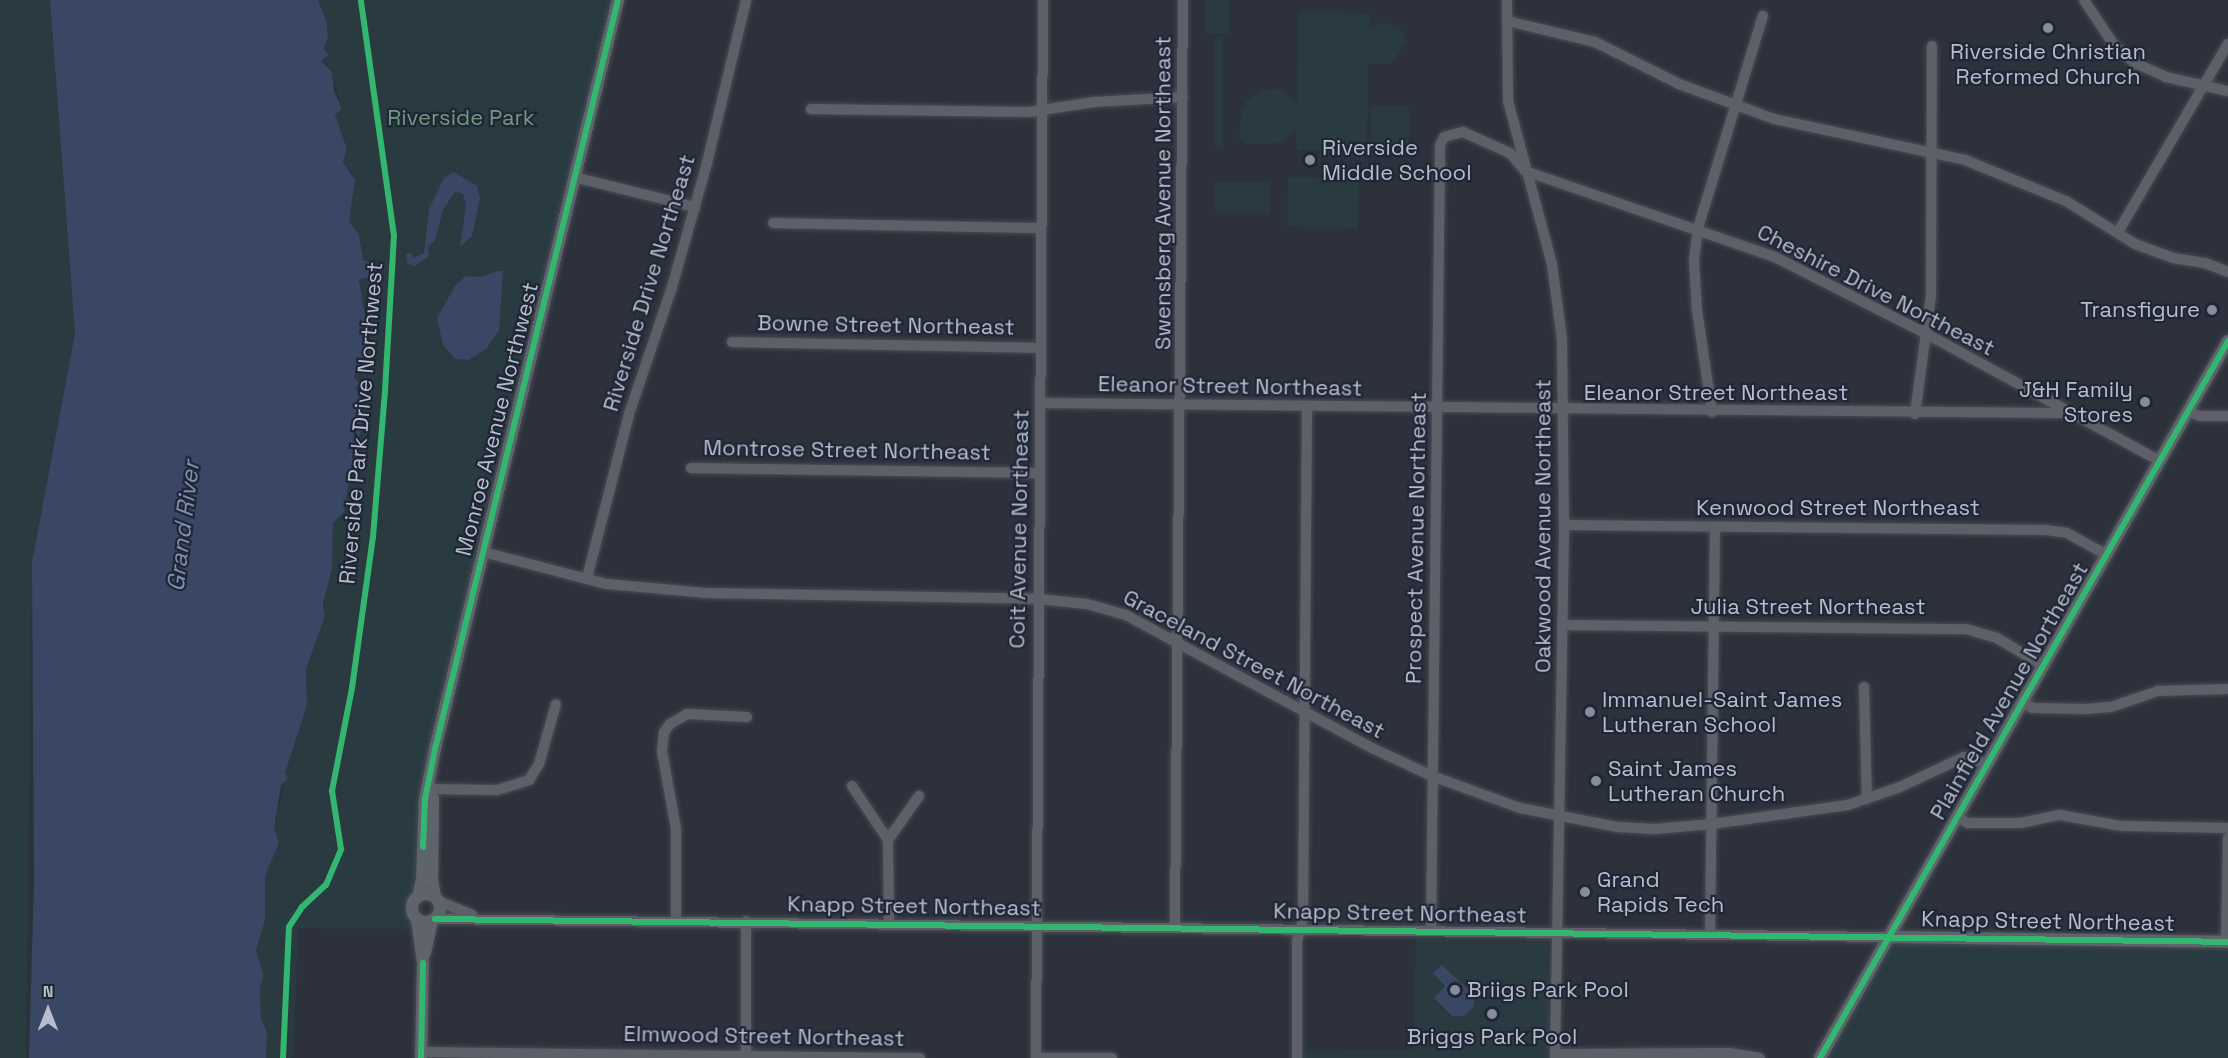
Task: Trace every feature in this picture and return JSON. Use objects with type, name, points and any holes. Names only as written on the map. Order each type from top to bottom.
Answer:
[{"type":"main road","name":"Monroe Avenue Northwest","points":[[437,899],[427,865],[424,799],[429,789],[435,748],[618,0]]},
{"type":"main road","name":"Plainfield Avenue Northeast","points":[[1820,1058],[2228,341]]},
{"type":"main road","name":"Monroe Avenue Northwest","points":[[418,897],[427,865]]},
{"type":"main road","points":[[421,1055],[423,963],[417,919],[412,908],[418,897],[437,899],[439,913],[434,920],[423,963]]},
{"type":"main road","points":[[417,919],[434,920]]},
{"type":"main road","name":"Knapp Street Northeast","points":[[1889,937],[2227,942]]},
{"type":"street","name":"Riverside Drive Northeast","points":[[586,578],[629,414],[694,207],[746,0]]},
{"type":"street","name":"Coit Avenue Northeast","points":[[1036,1058],[1037,472],[1040,403],[1043,0]]},
{"type":"street","name":"Swensberg Avenue Northeast","points":[[1175,927],[1183,0]]},
{"type":"street","name":"Oakwood Avenue Northeast","points":[[1507,0],[1508,101],[1552,264],[1562,340],[1564,525],[1561,817],[1555,1056]]},
{"type":"street","points":[[2085,0],[2114,45],[2135,63],[2166,77],[2228,91]]},
{"type":"street","points":[[1712,412],[1697,311],[1694,260],[1698,228],[1763,16]]},
{"type":"street","points":[[1507,21],[1594,42],[1678,84],[1736,106],[1822,130],[1930,149],[2038,188],[2118,232],[2173,258],[2205,263],[2228,272]]},
{"type":"street","points":[[2118,232],[2228,44]]},
{"type":"street","points":[[1915,414],[1931,296],[1932,46]]},
{"type":"street","points":[[811,109],[1042,111],[1094,102],[1183,97]]},
{"type":"street","name":"Cheshire Drive Northeast","points":[[1440,145],[1444,137],[1463,132],[1510,153],[1526,171],[1698,228],[1775,257],[1925,333],[2067,414],[2160,461]]},
{"type":"street","name":"Prospect Avenue Northeast","points":[[1431,931],[1440,145]]},
{"type":"street","points":[[574,177],[694,207]]},
{"type":"street","points":[[773,222],[1040,228]]},
{"type":"street","name":"Bowne Street Northeast","points":[[732,342],[1040,348]]},
{"type":"street","name":"Eleanor Street Northeast","points":[[1040,403],[1562,411],[2067,414]]},
{"type":"street","points":[[1297,1058],[1307,407]]},
{"type":"street","points":[[2188,411],[2200,416],[2228,416]]},
{"type":"street","name":"Montrose Street Northeast","points":[[691,468],[1037,472]]},
{"type":"street","name":"Kenwood Street Northeast","points":[[1564,525],[2046,530],[2067,533],[2107,555]]},
{"type":"street","points":[[1710,934],[1716,625],[1715,527]]},
{"type":"street","name":"Graceland Street Northeast","points":[[483,552],[607,585],[705,593],[1038,599],[1076,602],[1113,611],[1432,776],[1481,795],[1561,817],[1655,829],[1712,824],[1848,805],[1964,757],[1987,764]]},
{"type":"street","name":"Julia Street Northeast","points":[[1563,625],[1966,629],[1997,638],[2044,666]]},
{"type":"street","points":[[1864,687],[1867,799]]},
{"type":"street","points":[[2023,703],[2033,708],[2086,710],[2111,707],[2158,691],[2228,689]]},
{"type":"street","points":[[429,789],[497,790],[529,780],[539,764],[556,704]]},
{"type":"street","points":[[676,920],[676,829],[662,752],[664,732],[670,724],[687,714],[747,717]]},
{"type":"street","points":[[852,786],[888,840],[889,923]]},
{"type":"street","points":[[888,840],[919,796]]},
{"type":"street","points":[[1957,817],[1968,823],[2021,823],[2060,815],[2122,826],[2228,828]]},
{"type":"street","points":[[2227,942],[2228,838]]},
{"type":"street","points":[[437,899],[481,917]]},
{"type":"street","name":"Knapp Street Northeast","points":[[434,920],[481,917],[1889,937]]},
{"type":"street","points":[[746,921],[746,1057]]},
{"type":"street","name":"Elmwood Street Northeast","points":[[421,1055],[608,1053],[920,1058]]},
{"type":"street","points":[[1555,1056],[1729,1053],[1760,1058]]},
{"type":"street","points":[[1042,1058],[1112,1058]]},
{"type":"green space","points":[[0,0],[50,0],[75,333],[32,562],[26,1058],[0,1058]]},
{"type":"green space","name":"Riverside Park","points":[[318,0],[612,0],[429,750],[421,788],[415,888],[409,905],[413,925],[410,929],[298,928],[294,1050],[291,1058],[266,1058],[267,1032],[261,1019],[260,986],[264,976],[256,952],[265,920],[265,876],[279,843],[274,828],[283,790],[281,785],[307,705],[306,669],[325,616],[323,604],[332,568],[333,523],[344,512],[363,407],[356,387],[361,385],[354,378],[361,328],[366,322],[359,280],[363,260],[359,234],[349,221],[355,180],[343,162],[347,149],[335,115],[342,109],[332,72],[321,61],[326,20]]},
{"type":"green space","points":[[1205,0],[1229,0],[1229,34],[1205,34]]},
{"type":"green space","points":[[1298,12],[1369,13],[1369,27],[1383,22],[1402,30],[1406,41],[1390,64],[1368,64],[1367,151],[1297,150],[1296,128],[1282,143],[1246,144],[1239,137],[1241,111],[1247,100],[1261,90],[1280,89],[1297,104]]},
{"type":"green space","points":[[1215,36],[1223,36],[1223,148],[1215,148]]},
{"type":"green space","points":[[1371,106],[1409,106],[1409,155],[1371,155]]},
{"type":"green space","points":[[1288,177],[1359,178],[1358,228],[1287,227]]},
{"type":"green space","points":[[1215,182],[1270,182],[1270,213],[1215,213]]},
{"type":"green space","points":[[1416,939],[1547,943],[1549,1058],[1303,1058],[1303,1051],[1413,1050]]},
{"type":"green space","points":[[1895,942],[2228,946],[2228,1058],[1827,1058]]},
{"type":"water","name":"Grand River","points":[[50,0],[318,0],[326,20],[328,37],[323,49],[329,55],[321,61],[332,72],[334,91],[342,109],[335,115],[347,149],[343,162],[355,180],[349,221],[359,234],[363,260],[376,265],[376,274],[359,280],[366,322],[361,329],[367,343],[364,366],[356,367],[354,378],[362,385],[356,387],[363,407],[362,429],[355,445],[344,512],[333,523],[332,568],[323,604],[325,616],[306,669],[307,705],[285,773],[288,778],[281,785],[274,828],[279,843],[265,876],[265,920],[256,951],[264,976],[260,986],[261,1019],[267,1032],[266,1058],[29,1058],[34,881],[32,562],[75,333]]},
{"type":"water","points":[[454,172],[477,186],[480,198],[472,236],[460,247],[466,205],[463,194],[455,191],[443,210],[435,240],[428,247],[429,256],[414,266],[407,263],[406,254],[412,253],[413,258],[424,253],[429,209],[444,178]]},
{"type":"water","points":[[503,271],[499,330],[487,348],[469,360],[455,359],[443,345],[437,318],[455,286],[466,276],[481,277]]},
{"type":"water","name":"Briigs Park Pool","points":[[1442,965],[1474,995],[1474,1006],[1464,1016],[1452,1016],[1434,998],[1445,986],[1433,973]]},
{"type":"cycle path","name":"Riverside Park Drive Northwest","points":[[283,1058],[289,927],[302,907],[326,885],[341,849],[332,791],[352,688],[373,537],[385,391],[394,236],[361,0]]},
{"type":"cycle path","points":[[423,847],[425,799],[435,749],[618,0]]},
{"type":"cycle path","points":[[1820,1058],[2228,341]]},
{"type":"cycle path","points":[[435,919],[2228,942]]},
{"type":"cycle path","points":[[421,1058],[423,963]]},
{"type":"place","name":"Riverside Christian Reformed Church","points":[[2048,28]]},
{"type":"place","name":"Riverside Middle School","points":[[1310,160]]},
{"type":"place","name":"Transfigure","points":[[2212,310]]},
{"type":"place","name":"J&H Family Stores","points":[[2145,402]]},
{"type":"place","name":"Immanuel-Saint James Lutheran School","points":[[1590,712]]},
{"type":"place","name":"Saint James Lutheran Church","points":[[1596,781]]},
{"type":"place","name":"Grand Rapids Tech","points":[[1585,892]]},
{"type":"place","name":"Briigs Park Pool","points":[[1455,990]]},
{"type":"place","name":"Briggs Park Pool","points":[[1492,1014]]}]
